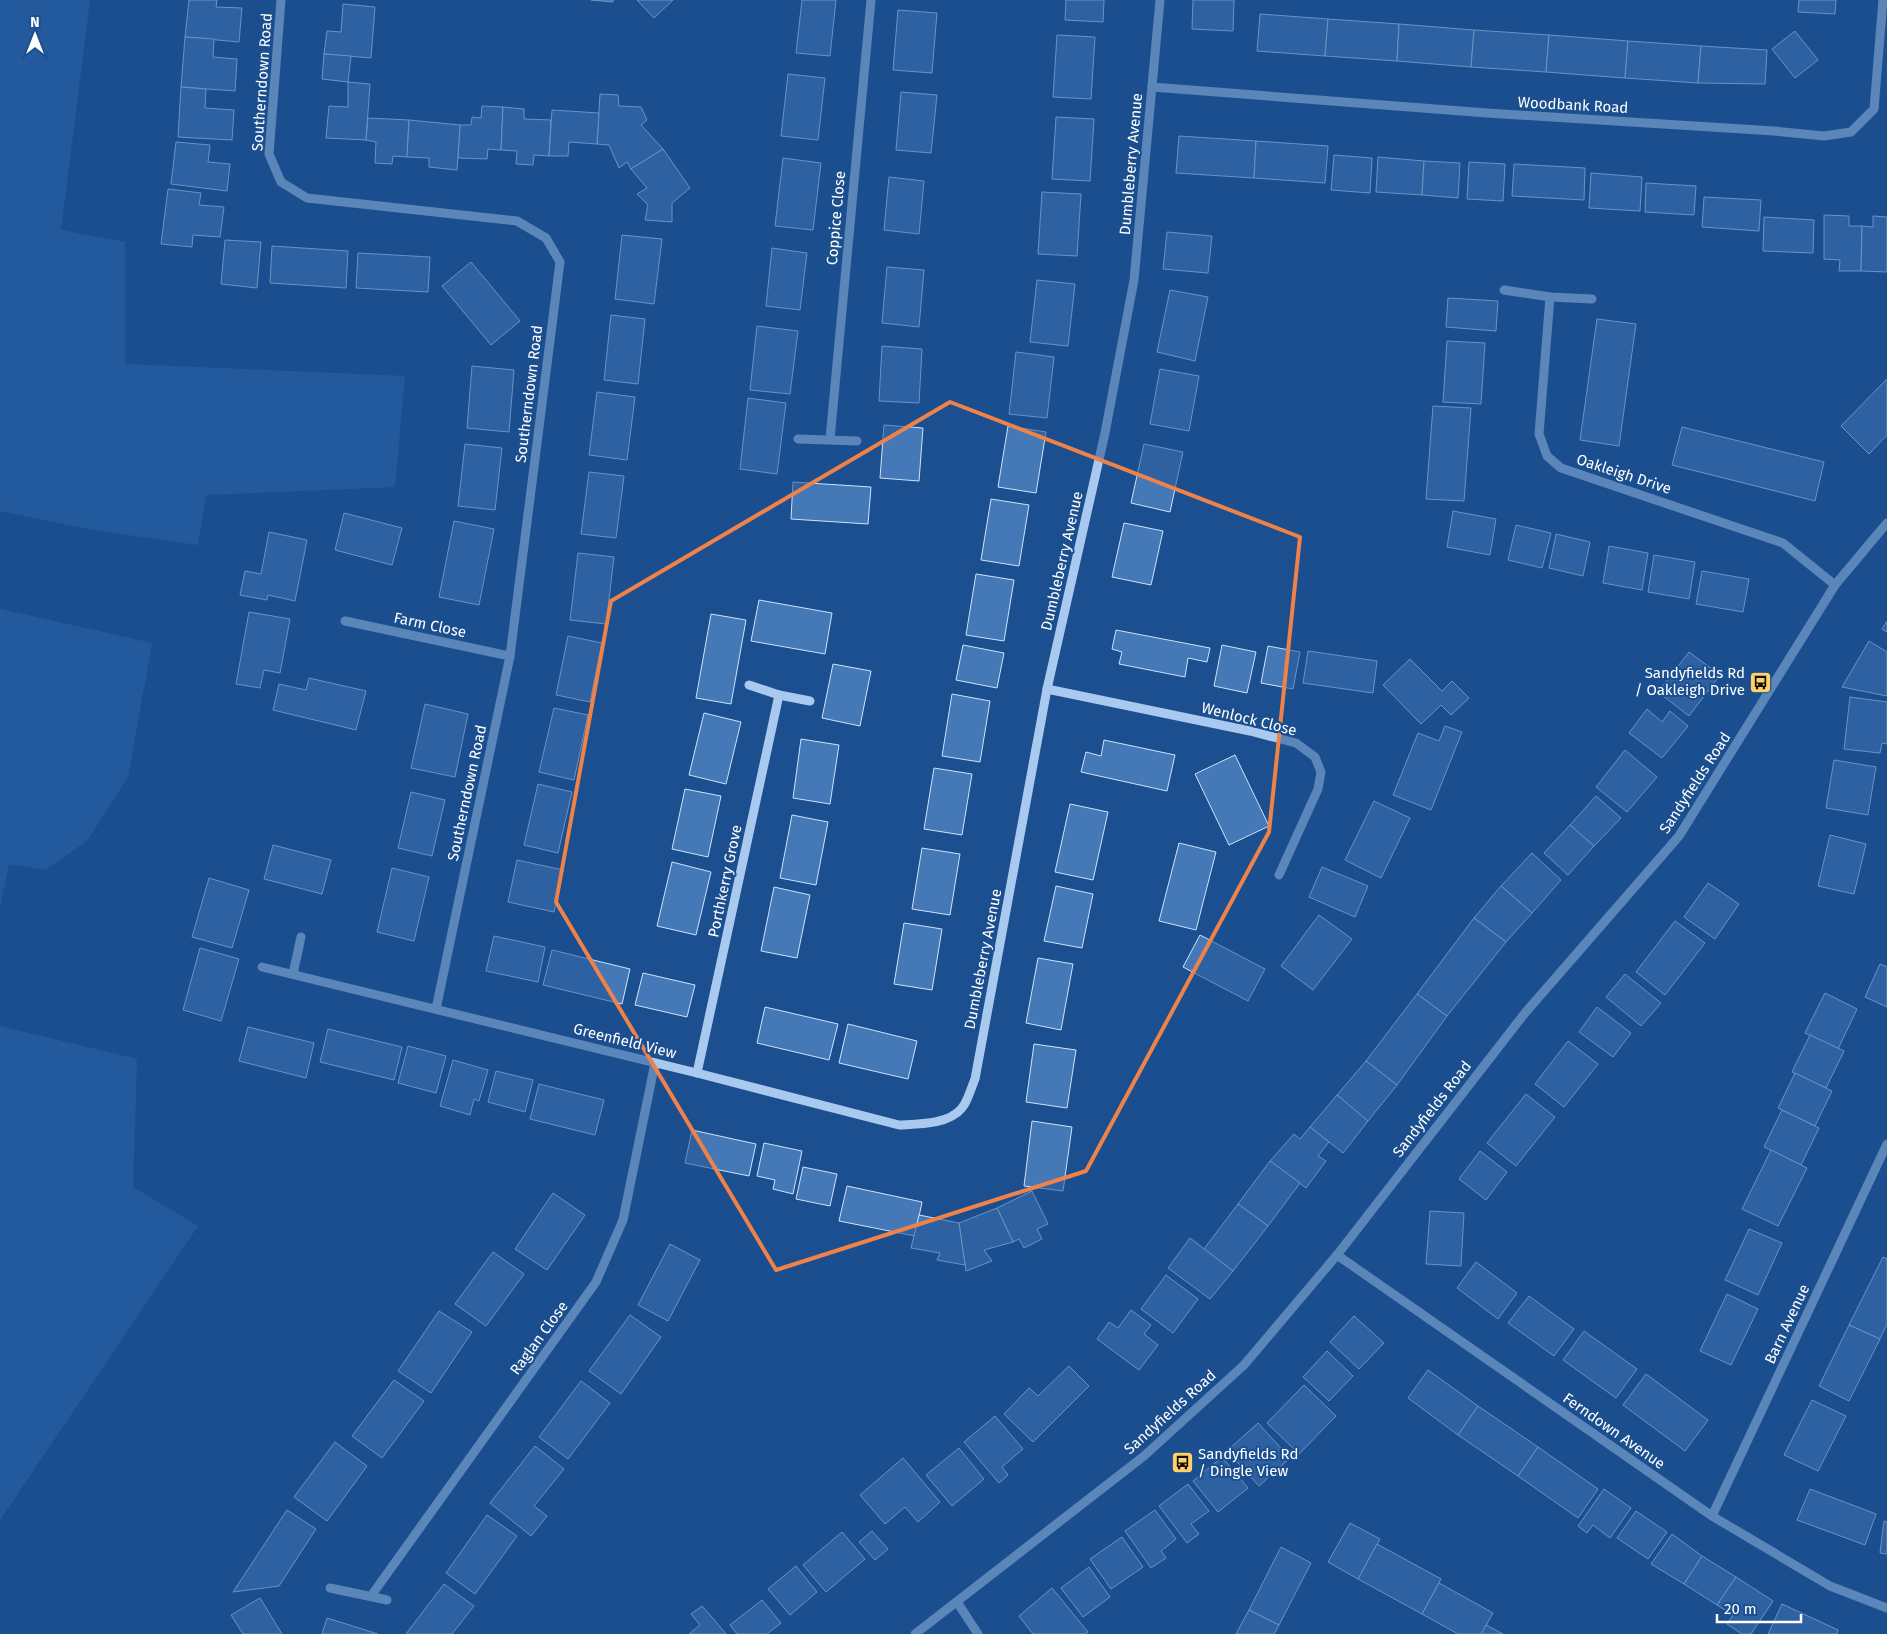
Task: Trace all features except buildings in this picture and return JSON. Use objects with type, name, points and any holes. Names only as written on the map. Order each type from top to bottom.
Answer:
[{"type":"street","name":"Southerndown Road","points":[[281,0],[269,154],[281,182],[307,198],[517,222],[546,238],[560,262],[510,656],[436,1009]]},
{"type":"street","name":"Coppice Close","points":[[830,439],[871,0]]},
{"type":"street","name":"Dumbleberry Avenue","points":[[950,1117],[962,1108],[974,1079],[1047,689],[1105,433],[1134,280],[1160,0]]},
{"type":"street","name":"Woodbank Road","points":[[1152,87],[1487,113],[1774,131],[1824,136],[1851,132],[1874,109],[1883,0]]},
{"type":"street","points":[[1504,290],[1550,297],[1592,299]]},
{"type":"street","name":"Oakleigh Drive","points":[[1550,297],[1540,434],[1547,456],[1561,468],[1783,542],[1835,585]]},
{"type":"street","points":[[798,439],[857,441]]},
{"type":"street","name":"Sandyfields Road","points":[[915,1634],[1144,1456],[1244,1365],[1337,1255],[1525,1013],[1679,836],[1835,585],[1887,523]]},
{"type":"street","name":"Farm Close","points":[[345,621],[510,656]]},
{"type":"street","points":[[749,685],[779,695],[810,700]]},
{"type":"street","name":"Wenlock Close","points":[[1047,689],[1250,731],[1296,743],[1315,757],[1321,772],[1318,789],[1279,875]]},
{"type":"street","name":"Porthkerry Grove","points":[[698,1073],[779,695]]},
{"type":"street","points":[[293,974],[301,937]]},
{"type":"street","name":"Greenfield View","points":[[262,967],[698,1073],[899,1125],[928,1123],[950,1117]]},
{"type":"street","name":"Raglan Close","points":[[371,1596],[596,1282],[623,1220],[655,1063]]},
{"type":"street","name":"Barn Avenue","points":[[1712,1516],[1887,1144]]},
{"type":"street","name":"Ferndown Avenue","points":[[1337,1255],[1712,1516],[1830,1586],[1887,1608]]},
{"type":"street","points":[[330,1588],[387,1600]]},
{"type":"street","points":[[957,1602],[978,1634]]},
{"type":"highlighted area","points":[[950,402],[1300,537],[1269,832],[1086,1171],[776,1270],[556,902],[611,601]]},
{"type":"shaded area","points":[[0,0],[90,0],[61,230],[125,242],[125,364],[405,376],[395,487],[206,495],[198,545],[93,530],[0,511]]},
{"type":"shaded area","points":[[0,609],[152,643],[128,777],[87,841],[45,870],[9,864],[0,908]]},
{"type":"shaded area","points":[[0,1026],[137,1059],[133,1187],[198,1226],[0,1520]]},
{"type":"place","name":"Sandyfields Rd / Oakleigh Drive","points":[[1761,682]]},
{"type":"place","name":"Sandyfields Rd / Dingle View","points":[[1182,1463]]}]
